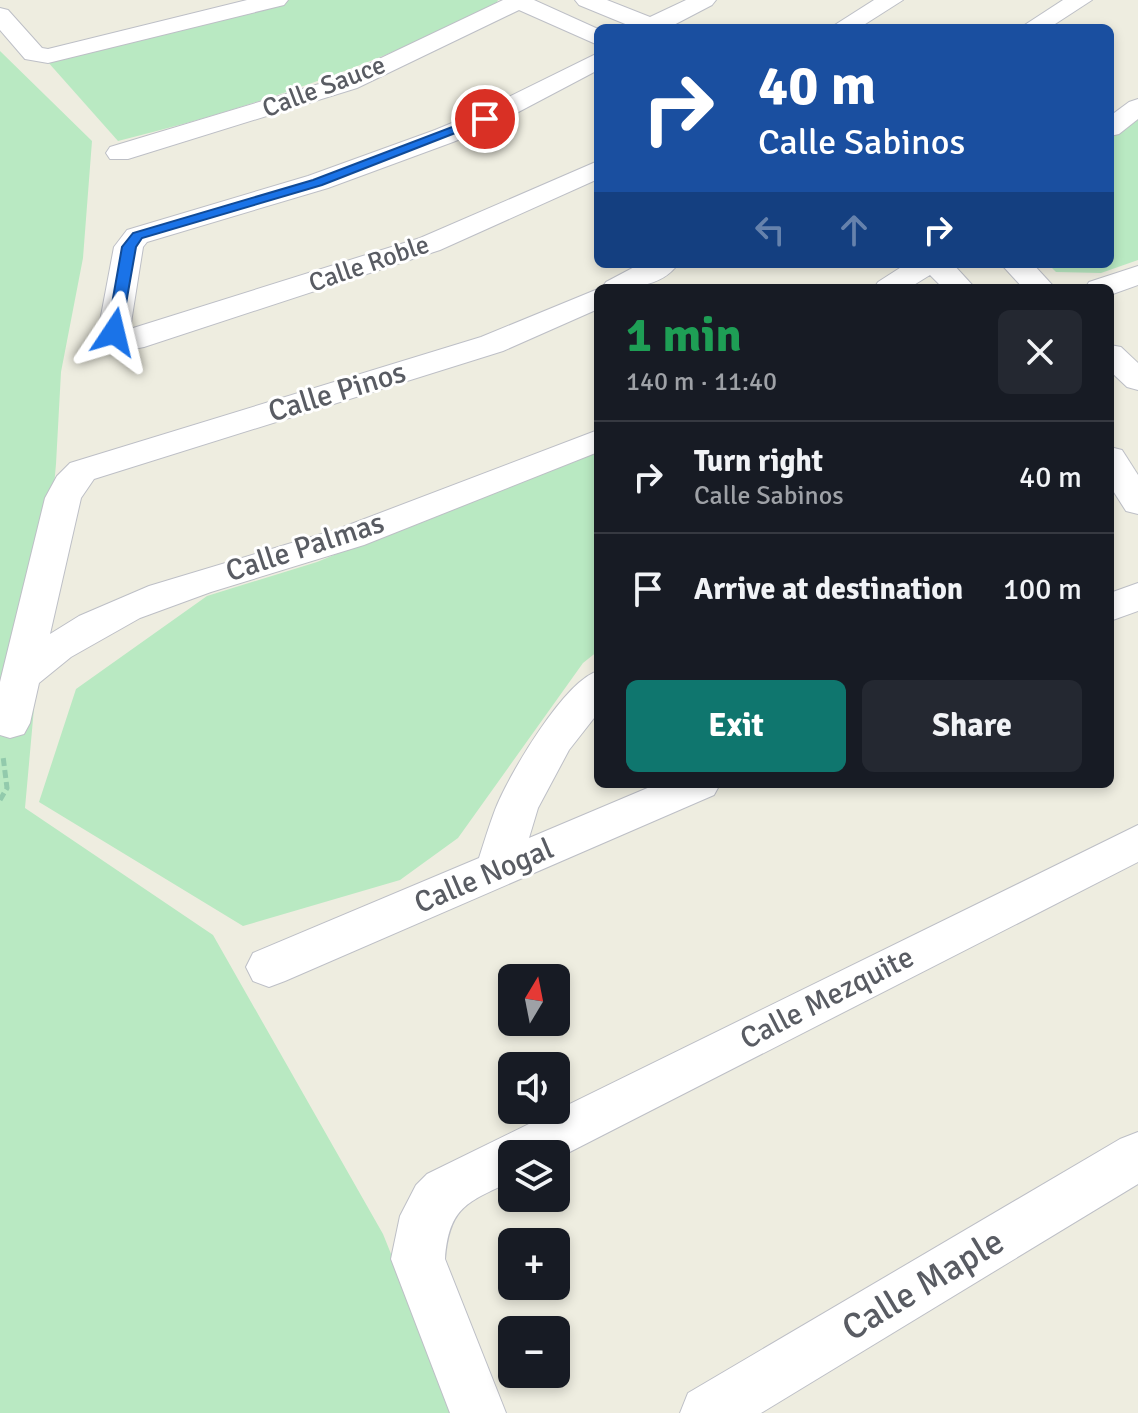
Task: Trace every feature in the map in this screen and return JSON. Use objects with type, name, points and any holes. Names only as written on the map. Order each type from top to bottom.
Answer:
[{"type":"street","points":[[24,0],[0,12],[34,54],[42,56],[276,0]]},
{"type":"street","points":[[587,0],[647,24]]},
{"type":"street","points":[[660,24],[704,0]]},
{"type":"street","points":[[849,24],[891,0]]},
{"type":"street","points":[[1039,24],[1080,0]]},
{"type":"street","points":[[519,1],[594,36]]},
{"type":"street","name":"Calle Sauce","points":[[119,153],[348,83],[519,1]]},
{"type":"street","name":"Calle Roble","points":[[594,62],[485,119],[431,141],[318,182],[145,232],[129,247],[114,332],[124,339],[133,340],[430,244],[594,171]]},
{"type":"street","points":[[1114,125],[1138,107]]},
{"type":"street","points":[[625,284],[655,268]]},
{"type":"street","points":[[895,284],[920,268]]},
{"type":"street","points":[[940,268],[956,284]]},
{"type":"street","points":[[1020,268],[1036,284]]},
{"type":"street","points":[[1112,284],[1138,275]]},
{"type":"street","name":"Calle Pinos","points":[[23,675],[63,498],[73,478],[96,466],[492,344],[594,300]]},
{"type":"street","points":[[1114,358],[1138,380]]},
{"type":"street","name":"Calle Palmas","points":[[23,675],[83,630],[144,600],[191,582],[315,549],[594,442]]},
{"type":"street","points":[[1114,464],[1138,503]]},
{"type":"street","points":[[1114,606],[1138,596]]},
{"type":"street","points":[[10,723],[23,675]]},
{"type":"street","points":[[497,871],[524,794],[554,740],[594,690]]},
{"type":"street","name":"Calle Nogal","points":[[269,967],[690,788]]},
{"type":"street","name":"Calle Mezquite","points":[[544,1140],[1138,842]]},
{"type":"street","name":"Calle Maple","points":[[708,1413],[1138,1156]]},
{"type":"street","name":"Calle Mezquite","points":[[478,1413],[418,1259],[422,1222],[441,1191],[498,1163]]},
{"type":"path","points":[[0,800],[7,788],[3,756],[10,723]]},
{"type":"green space","points":[[280,0],[498,0],[495,6],[449,27],[310,84],[215,115],[118,141],[47,61]]},
{"type":"green space","points":[[0,51],[92,141],[83,258],[61,372],[56,464],[25,808],[213,935],[383,1234],[455,1413],[0,1413]]},
{"type":"green space","points":[[1138,111],[1138,260],[1101,273],[1056,272],[1052,268],[1114,268],[1114,131]]},
{"type":"green space","points":[[594,449],[594,654],[583,663],[458,838],[400,880],[243,926],[39,802],[76,689],[207,596],[317,562]]},
{"type":"route","points":[[114,332],[129,247],[137,236],[318,182],[485,119]]}]
